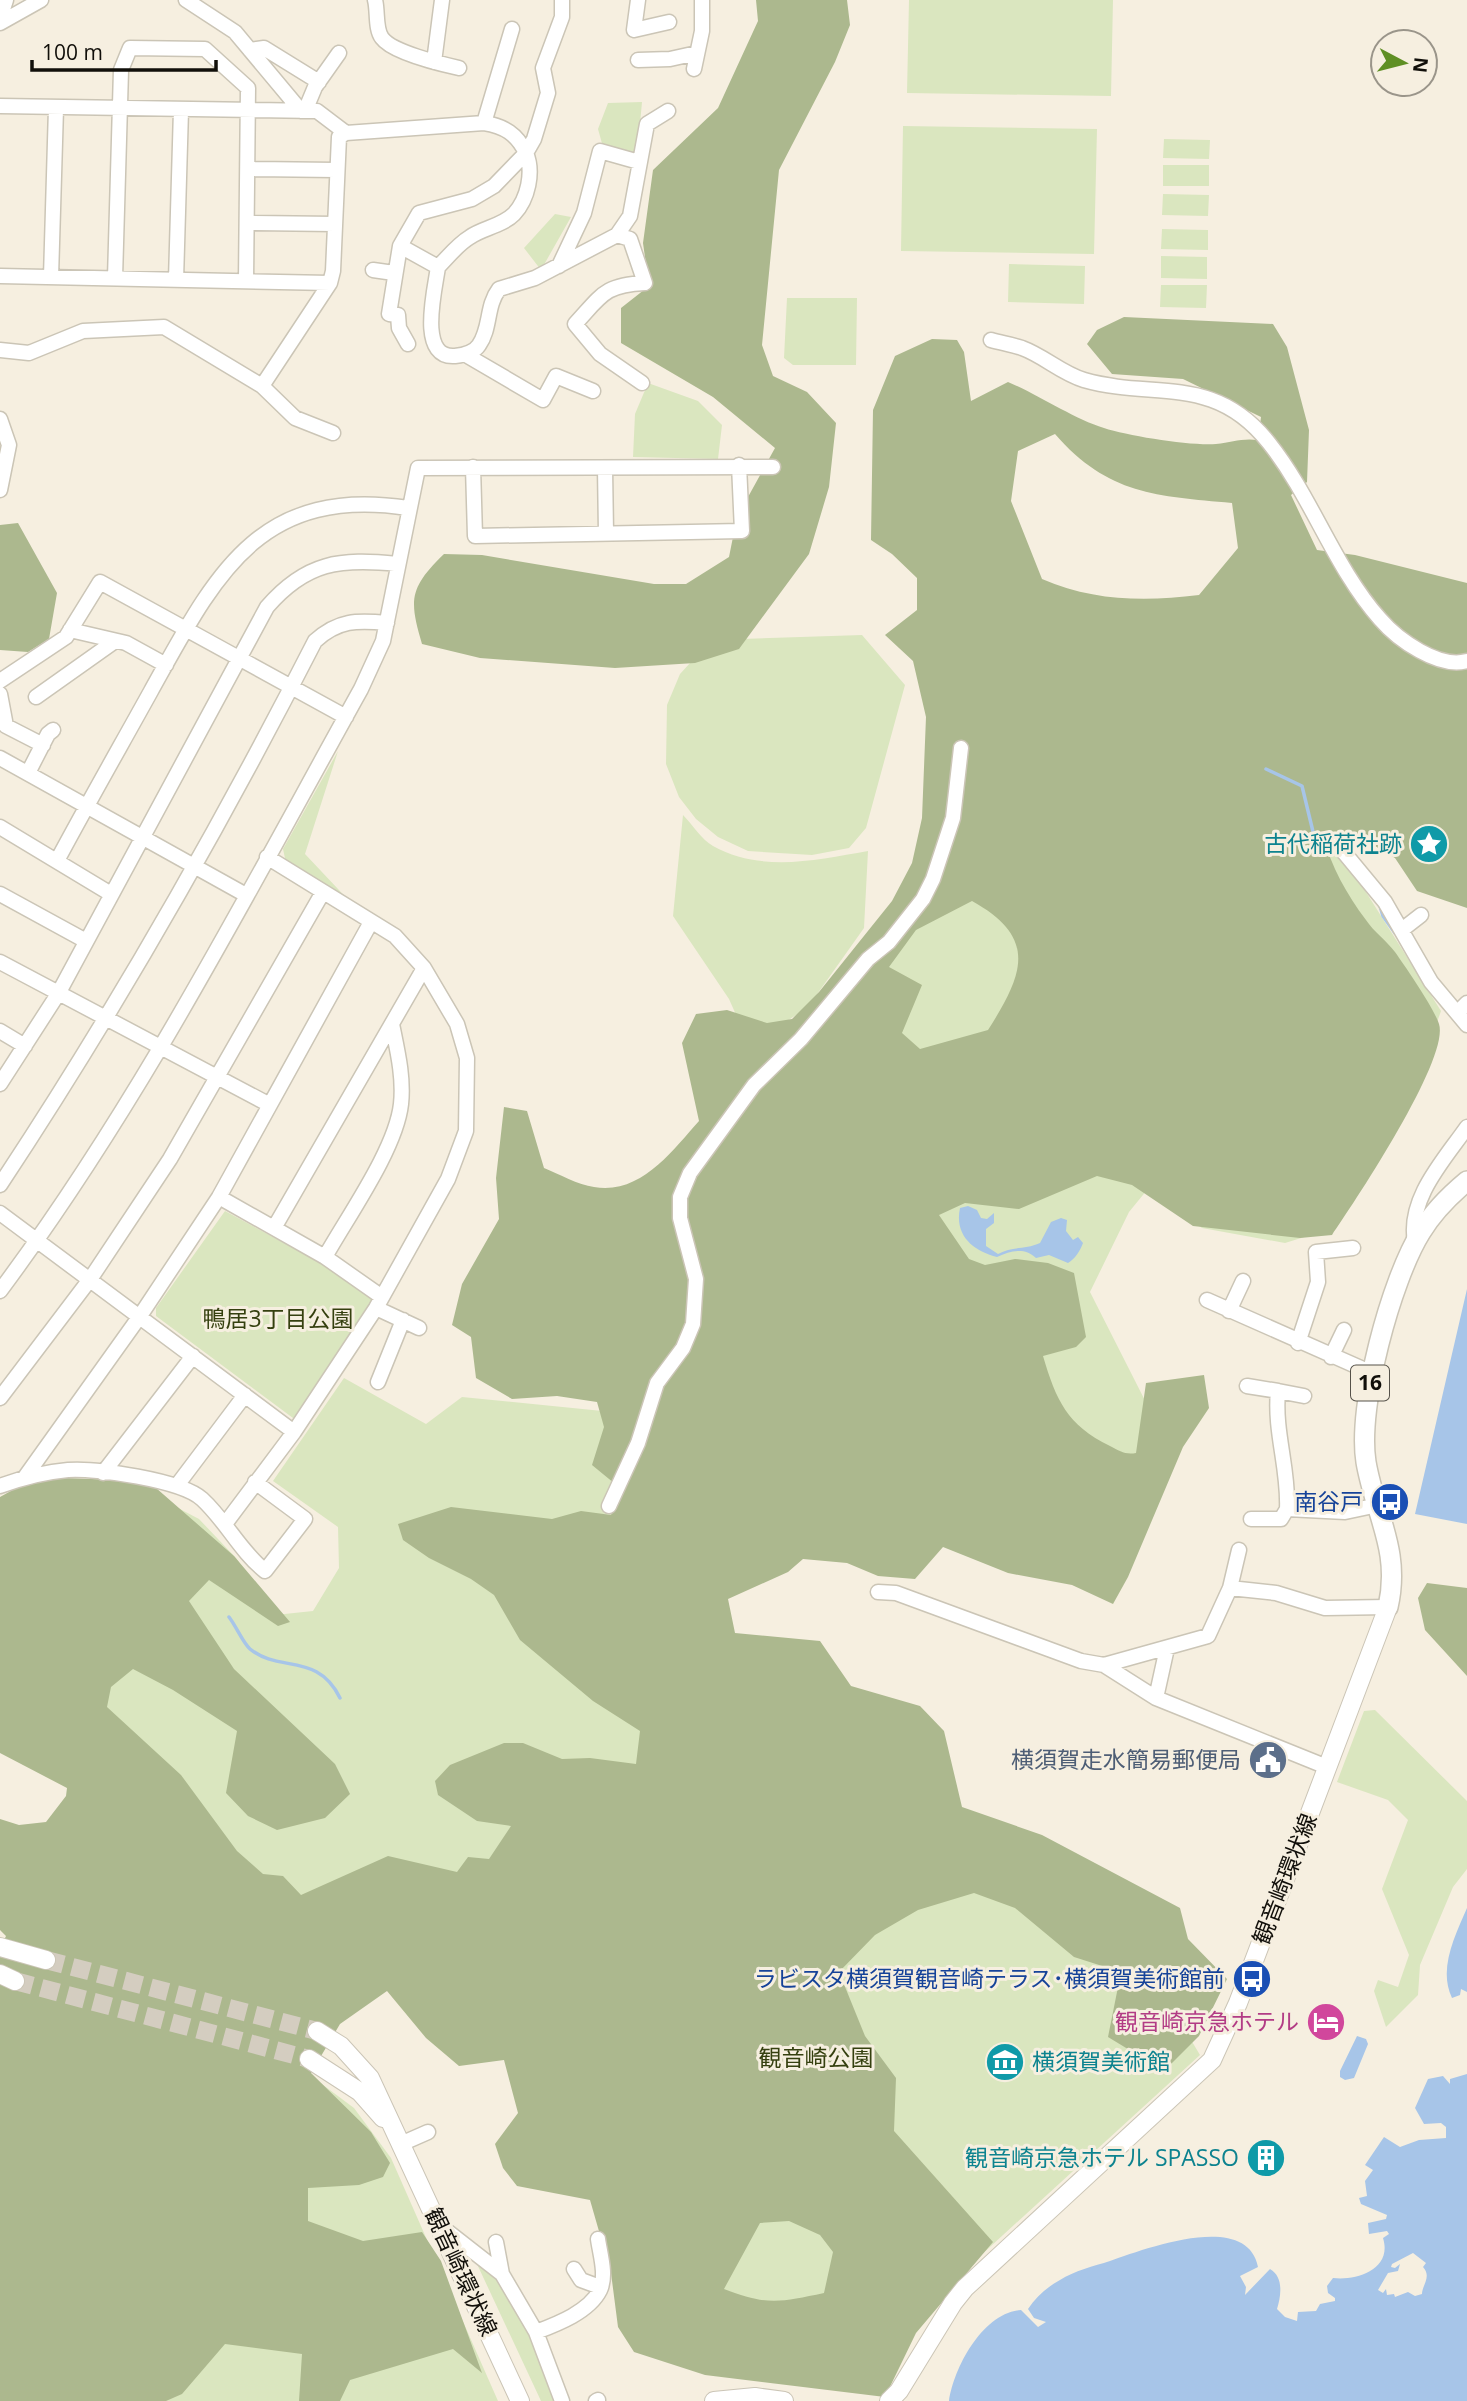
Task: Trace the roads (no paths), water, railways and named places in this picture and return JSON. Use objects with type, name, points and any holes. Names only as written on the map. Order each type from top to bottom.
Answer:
[{"type":"highway","name":"16","points":[[1388,1607],[1392,1560],[1367,1463],[1364,1435],[1372,1373],[1404,1265],[1415,1242],[1449,1197],[1467,1181]]},
{"type":"main road","name":"観音崎環状線","points":[[889,2401],[899,2391],[965,2288],[1212,2060],[1238,2003],[1388,1607]]},
{"type":"main road","points":[[0,1948],[46,1960]]},
{"type":"main road","name":"観音崎環状線","points":[[317,2031],[341,2046],[370,2078],[520,2401]]},
{"type":"main road","name":"観音崎環状線","points":[[309,2059],[360,2092],[402,2143]]},
{"type":"main road","points":[[714,2401],[755,2397],[784,2401]]},
{"type":"street","points":[[0,21],[6,0]]},
{"type":"street","points":[[0,21],[41,0]]},
{"type":"street","points":[[186,0],[235,32],[303,111]]},
{"type":"street","points":[[375,0],[380,36],[387,43],[434,62],[459,68]]},
{"type":"street","points":[[434,62],[442,0]]},
{"type":"street","points":[[408,344],[399,328],[398,315],[389,314],[400,246],[419,213],[472,199],[494,186],[526,153],[534,139],[548,93],[543,68],[562,17],[562,0]]},
{"type":"street","points":[[638,0],[634,30],[669,22]]},
{"type":"street","points":[[694,69],[702,31],[702,0]]},
{"type":"street","points":[[484,123],[512,29]]},
{"type":"street","points":[[115,278],[121,70],[130,48],[205,49],[248,88],[246,281]]},
{"type":"street","points":[[250,50],[264,48],[318,82]]},
{"type":"street","points":[[303,111],[318,82],[338,53]]},
{"type":"street","points":[[638,61],[670,59],[697,53]]},
{"type":"street","points":[[0,106],[317,111],[346,133]]},
{"type":"street","points":[[51,277],[56,108]]},
{"type":"street","points":[[176,279],[181,110]]},
{"type":"street","points":[[262,386],[330,283],[333,271],[339,138],[346,133],[484,123],[500,126],[518,138],[526,153],[530,177],[525,196],[514,215],[470,236],[438,267],[430,335],[437,350],[450,356],[466,355],[479,346],[485,332],[488,309],[499,289],[535,278],[617,234],[630,216],[647,124],[668,111]]},
{"type":"street","points":[[559,266],[584,214],[600,151],[639,162]]},
{"type":"street","points":[[248,169],[336,170]]},
{"type":"street","points":[[247,223],[335,224]]},
{"type":"street","points":[[617,234],[630,239],[645,283],[618,285],[604,292],[575,324],[600,354],[642,383]]},
{"type":"street","points":[[400,246],[438,267]]},
{"type":"street","points":[[373,270],[394,273]]},
{"type":"street","points":[[0,276],[330,283]]},
{"type":"street","points":[[0,350],[29,353],[83,331],[164,327],[262,386],[295,418],[333,433]]},
{"type":"street","points":[[991,340],[1023,348],[1073,376],[1096,383],[1194,394],[1223,405],[1244,418],[1267,440],[1284,462],[1344,566],[1380,621],[1419,651],[1437,660],[1467,661]]},
{"type":"street","points":[[466,355],[543,400],[556,376],[593,391]]},
{"type":"street","points":[[0,419],[9,445],[0,490]]},
{"type":"street","points":[[473,467],[475,536],[742,531],[739,466]]},
{"type":"street","points":[[0,1291],[38,1240],[161,1048],[375,662],[387,623],[418,468],[773,467]]},
{"type":"street","points":[[605,468],[606,533]]},
{"type":"street","points":[[58,859],[187,628],[222,572],[241,551],[268,530],[296,516],[340,505],[373,504],[408,508]]},
{"type":"street","points":[[0,1084],[58,994],[267,607],[284,587],[331,563],[355,560],[397,564]]},
{"type":"street","points":[[0,681],[65,637],[100,582],[346,717]]},
{"type":"street","points":[[0,1185],[56,1100],[104,1018],[292,687],[315,641],[328,629],[359,620],[387,623]]},
{"type":"street","points":[[70,630],[114,641],[166,665]]},
{"type":"street","points":[[36,698],[114,641]]},
{"type":"street","points":[[0,694],[6,726],[43,745]]},
{"type":"street","points":[[28,774],[53,730]]},
{"type":"street","points":[[609,1506],[638,1443],[657,1383],[683,1348],[693,1324],[696,1279],[681,1218],[680,1198],[690,1173],[754,1085],[801,1039],[868,959],[889,942],[923,899],[933,879],[953,818],[961,748]]},
{"type":"street","points":[[0,758],[246,895]]},
{"type":"street","points":[[0,828],[58,859],[111,894]]},
{"type":"street","points":[[1337,844],[1385,902],[1403,929],[1431,982],[1462,1008],[1467,1025]]},
{"type":"street","points":[[225,1524],[294,1432],[379,1303],[448,1179],[466,1131],[467,1058],[457,1024],[424,968],[394,936],[267,857]]},
{"type":"street","points":[[0,1398],[91,1278],[170,1159],[323,891]]},
{"type":"street","points":[[0,894],[86,941]]},
{"type":"street","points":[[1403,929],[1420,915]]},
{"type":"street","points":[[25,1476],[140,1316],[219,1197],[371,922]]},
{"type":"street","points":[[0,962],[270,1105]]},
{"type":"street","points":[[274,1228],[424,968]]},
{"type":"street","points":[[325,1257],[388,1145],[396,1124],[401,1085],[392,1024]]},
{"type":"street","points":[[0,1031],[25,1046]]},
{"type":"street","points":[[1415,1242],[1413,1217],[1430,1179],[1467,1127]]},
{"type":"street","points":[[1430,1179],[1449,1197]]},
{"type":"street","points":[[219,1197],[325,1257],[379,1303],[419,1328]]},
{"type":"street","points":[[0,1213],[91,1278],[294,1432]]},
{"type":"street","points":[[1297,1343],[1318,1282],[1316,1252],[1353,1248]]},
{"type":"street","points":[[1229,1311],[1243,1281]]},
{"type":"street","points":[[1207,1300],[1297,1343],[1372,1373]]},
{"type":"street","points":[[378,1382],[403,1320]]},
{"type":"street","points":[[1331,1357],[1344,1330]]},
{"type":"street","points":[[103,1473],[193,1356]]},
{"type":"street","points":[[1247,1387],[1304,1396]]},
{"type":"street","points":[[1251,1520],[1281,1519],[1287,1509],[1289,1482],[1276,1418],[1278,1391]]},
{"type":"street","points":[[178,1484],[246,1395]]},
{"type":"street","points":[[0,1486],[25,1476],[69,1470],[178,1484],[201,1497],[251,1560],[265,1571],[305,1519],[255,1482]]},
{"type":"street","points":[[1287,1509],[1345,1512],[1378,1505]]},
{"type":"street","points":[[1104,1665],[1208,1636],[1230,1588],[1239,1550]]},
{"type":"street","points":[[1230,1588],[1276,1593],[1325,1608],[1388,1607]]},
{"type":"street","points":[[878,1592],[896,1592],[1081,1661],[1104,1665],[1156,1698],[1322,1765]]},
{"type":"street","points":[[1156,1698],[1167,1648]]},
{"type":"street","points":[[402,2143],[428,2132]]},
{"type":"street","points":[[438,2224],[502,2274]]},
{"type":"street","points":[[536,2332],[571,2319],[588,2285],[603,2271],[598,2239]]},
{"type":"street","points":[[496,2242],[502,2274],[536,2332],[562,2401]]},
{"type":"street","points":[[574,2269],[588,2285]]},
{"type":"water","points":[[968,1206],[977,1210],[981,1218],[987,1219],[994,1213],[994,1223],[986,1229],[986,1246],[998,1254],[1040,1243],[1051,1222],[1061,1218],[1067,1220],[1066,1231],[1073,1240],[1078,1237],[1083,1243],[1068,1263],[1049,1255],[1036,1258],[1022,1251],[997,1257],[981,1251],[963,1234],[960,1227],[960,1208]]},
{"type":"water","points":[[1467,1289],[1467,1524],[1415,1514]]},
{"type":"water","points":[[1467,1908],[1467,1992],[1461,1989],[1460,1995],[1452,1998],[1448,1987],[1447,1964]]},
{"type":"water","points":[[1357,2036],[1366,2039],[1368,2044],[1354,2078],[1345,2080],[1340,2077],[1340,2071]]},
{"type":"water","points":[[1467,2074],[1467,2401],[949,2401],[964,2358],[983,2331],[994,2321],[1007,2313],[1021,2310],[1038,2327],[1046,2322],[1034,2318],[1028,2309],[1055,2283],[1084,2269],[1169,2243],[1193,2238],[1235,2240],[1250,2250],[1258,2267],[1240,2276],[1246,2287],[1245,2295],[1270,2269],[1279,2282],[1277,2309],[1285,2317],[1297,2321],[1298,2312],[1316,2311],[1320,2304],[1335,2301],[1328,2293],[1327,2286],[1333,2278],[1352,2278],[1377,2266],[1385,2249],[1383,2238],[1389,2234],[1387,2231],[1369,2234],[1368,2223],[1386,2219],[1387,2215],[1361,2204],[1359,2198],[1367,2196],[1365,2181],[1373,2170],[1365,2165],[1384,2137],[1400,2147],[1419,2140],[1446,2138],[1446,2127],[1441,2123],[1424,2124],[1415,2108],[1428,2079],[1443,2076],[1450,2084],[1450,2079]],"holes":[[[1413,2253],[1426,2263],[1423,2267],[1427,2278],[1422,2294],[1415,2296],[1408,2292],[1395,2297],[1394,2294],[1387,2295],[1386,2289],[1383,2293],[1378,2290],[1388,2273],[1398,2271],[1400,2264],[1395,2268],[1391,2267],[1392,2264]]]},
{"type":"waterway","points":[[1266,769],[1302,786],[1315,840],[1328,846],[1339,857]]},
{"type":"waterway","points":[[1380,906],[1383,916],[1395,933]]},
{"type":"waterway","points":[[229,1617],[250,1649],[261,1656],[321,1674],[340,1698]]},
{"type":"tunnel","points":[[46,1960],[317,2031]]},
{"type":"tunnel","points":[[15,1981],[309,2059]]},
{"type":"place","name":"古代稲荷社跡","points":[[1429,844]]},
{"type":"place","name":"南谷戸","points":[[1390,1502]]},
{"type":"place","name":"横須賀走水簡易郵便局","points":[[1268,1760]]},
{"type":"place","name":"ラビスタ横須賀観音崎テラス･横須賀美術館前","points":[[1252,1979]]},
{"type":"place","name":"観音崎京急ホテル","points":[[1326,2022]]},
{"type":"place","name":"横須賀美術館","points":[[1005,2062]]},
{"type":"place","name":"観音崎京急ホテル SPASSO","points":[[1266,2158]]},
{"type":"park label","name":"鴨居3丁目公園","points":[[278,1319]]},
{"type":"park label","name":"観音崎公園","points":[[816,2058]]}]
